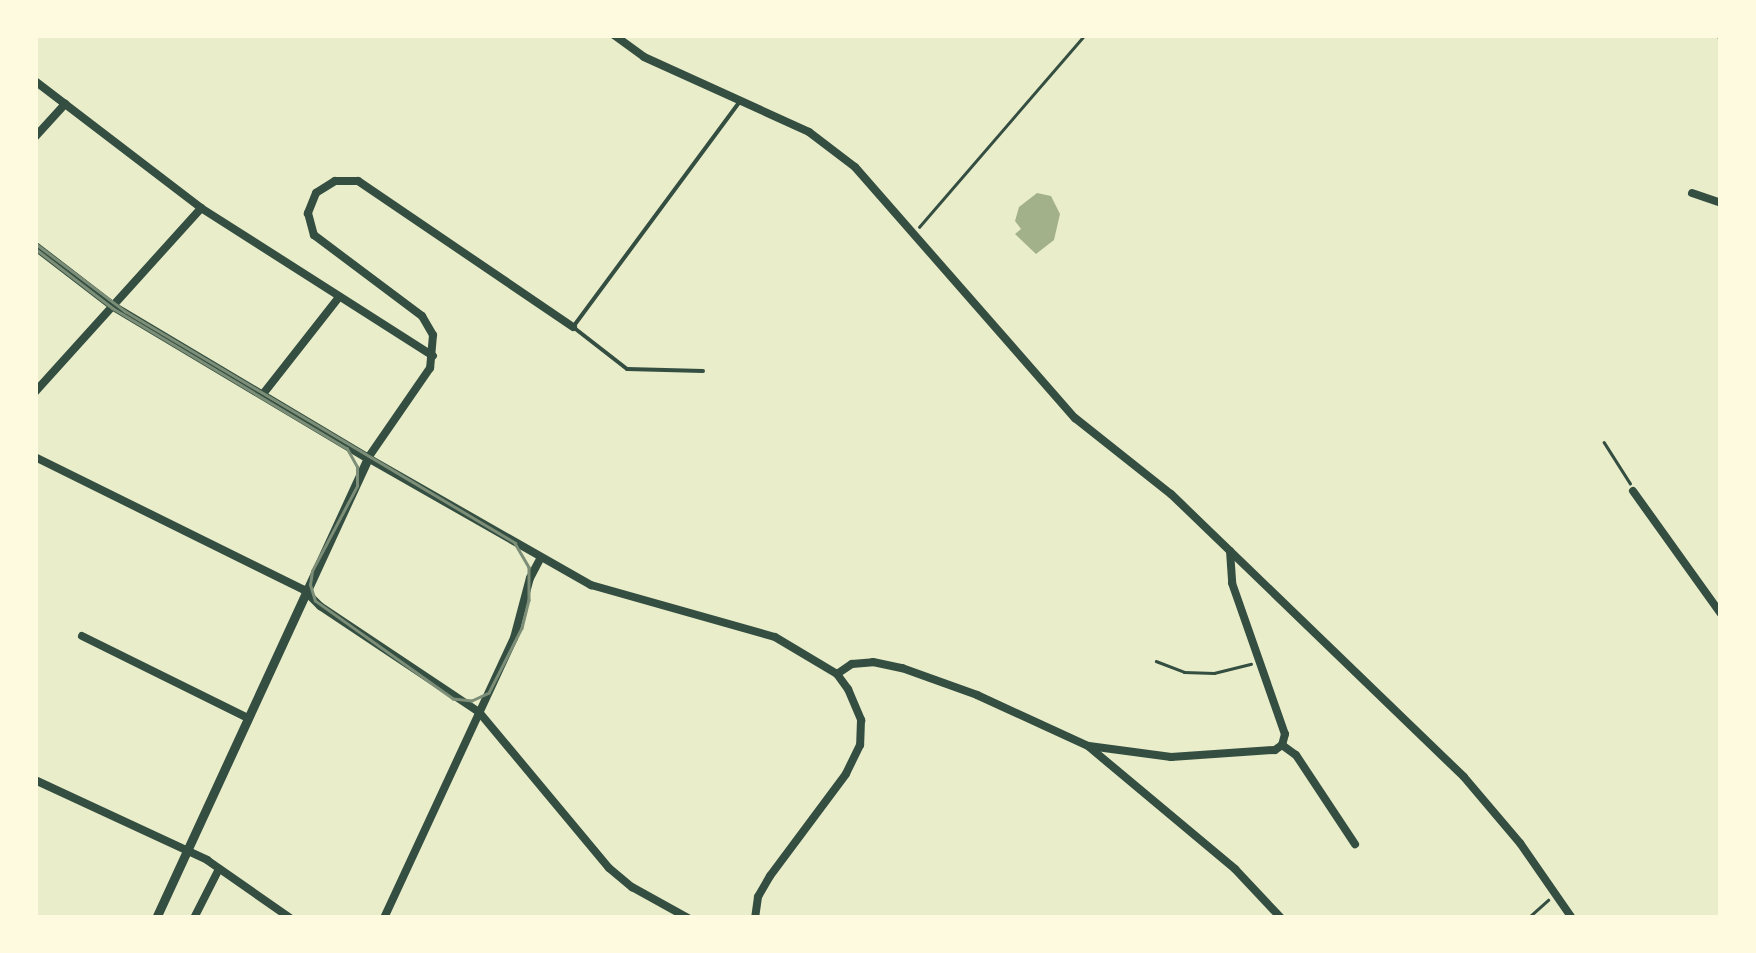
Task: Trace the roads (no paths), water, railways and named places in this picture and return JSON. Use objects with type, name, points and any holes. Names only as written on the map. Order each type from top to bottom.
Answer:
[{"type":"street","points":[[614,35],[644,57],[809,132],[866,176],[1075,418],[1170,494],[1456,769],[1556,892],[1572,918]]},
{"type":"street","points":[[35,81],[201,208],[433,356]]},
{"type":"street","points":[[35,137],[64,104]]},
{"type":"street","points":[[156,918],[368,458],[430,368],[433,356],[427,321],[314,235],[308,213],[323,187],[335,181],[358,182],[572,327]]},
{"type":"street","points":[[1692,193],[1721,202]]},
{"type":"street","points":[[35,392],[201,208]]},
{"type":"street","points":[[35,246],[113,306],[540,559],[606,590],[775,636],[838,674],[861,720],[860,745],[846,774],[770,876],[758,897],[755,918]]},
{"type":"street","points":[[263,394],[339,297]]},
{"type":"street","points":[[35,456],[304,590],[320,606],[479,712],[609,868],[632,887],[688,918]]},
{"type":"street","points":[[1633,491],[1721,614]]},
{"type":"street","points":[[1088,746],[1171,757],[1275,750],[1282,745],[1285,734],[1232,584],[1230,551]]},
{"type":"street","points":[[384,918],[514,638],[530,578],[540,559]]},
{"type":"street","points":[[82,636],[246,717]]},
{"type":"street","points":[[838,674],[852,664],[872,662],[902,668],[977,695],[1088,746],[1235,869],[1281,918]]},
{"type":"street","points":[[1282,745],[1296,755],[1355,844]]},
{"type":"street","points":[[35,780],[207,860],[290,918]]},
{"type":"street","points":[[194,918],[220,870]]},
{"type":"lane","points":[[703,371],[627,369],[572,327],[741,100]]},
{"type":"tram line","points":[[35,243],[125,311],[515,543],[529,567],[529,600],[522,628],[489,693],[472,701],[453,699],[315,601],[310,585],[312,571],[357,486],[357,467],[347,449],[113,309],[35,249]]}]
